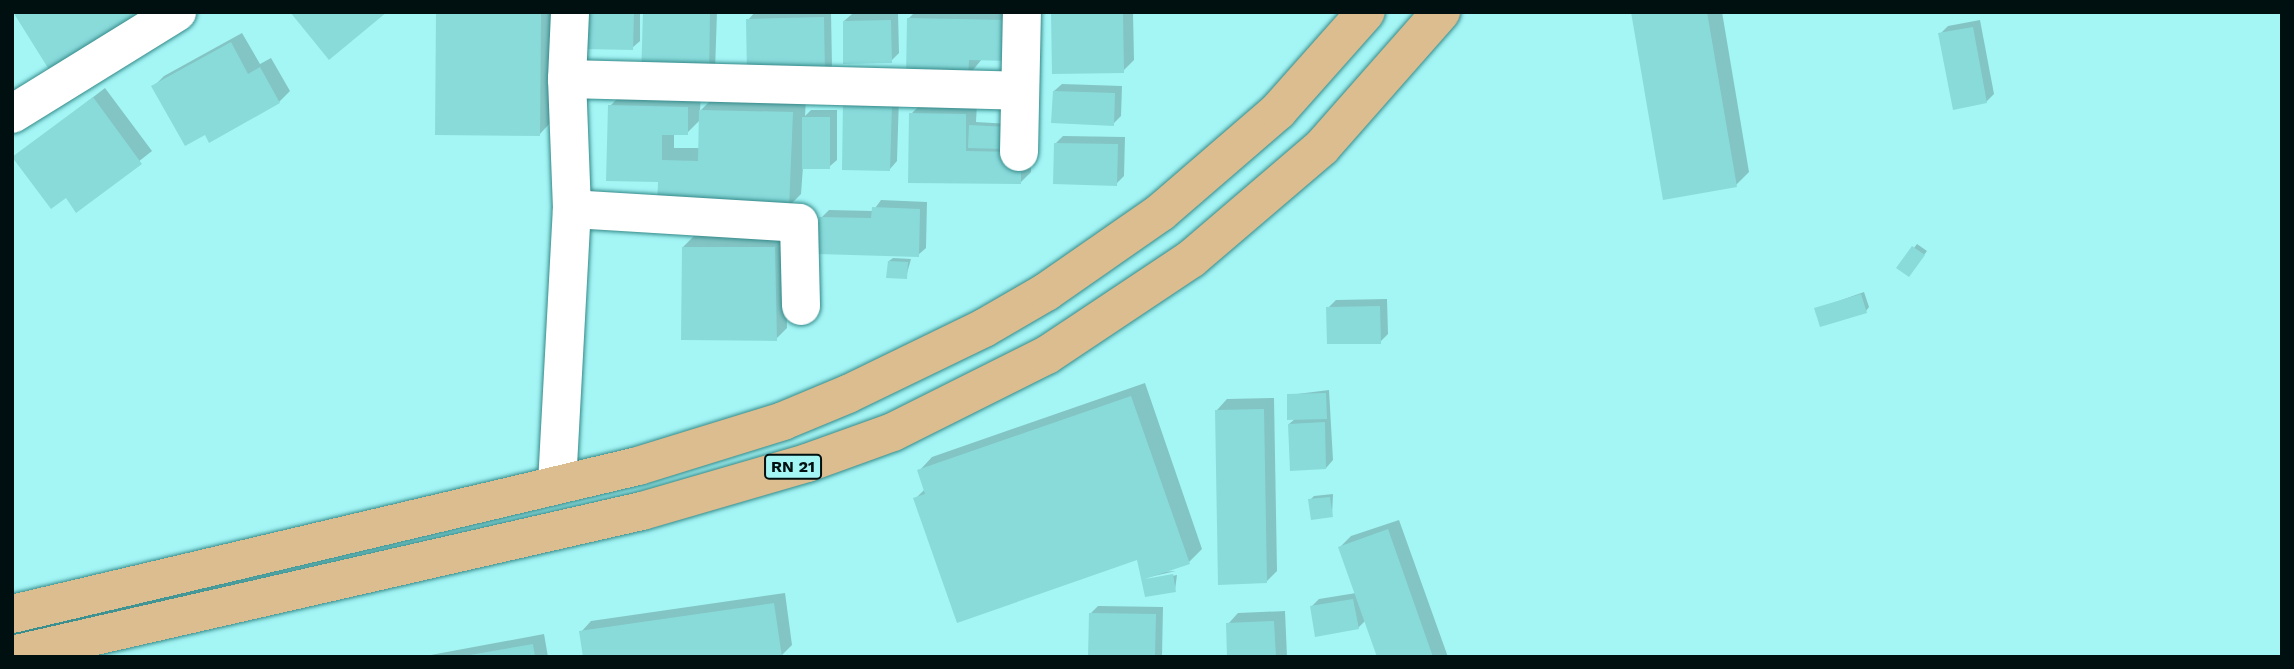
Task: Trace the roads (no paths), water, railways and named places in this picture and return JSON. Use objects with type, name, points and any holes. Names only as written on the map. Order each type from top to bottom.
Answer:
[{"type":"main road","name":"RN 21","points":[[12,614],[638,466],[783,422],[995,322],[1161,212],[1278,111],[1366,12]]},
{"type":"main road","name":"RN 21","points":[[12,655],[642,511],[796,466],[893,432],[1047,355],[1191,260],[1322,147],[1441,12]]},
{"type":"street","points":[[12,114],[177,12]]},
{"type":"street","points":[[557,484],[572,209],[567,79],[570,12]]},
{"type":"street","points":[[1019,152],[1022,12]]},
{"type":"street","points":[[567,79],[1020,91]]},
{"type":"street","points":[[572,209],[799,223],[801,306]]}]
